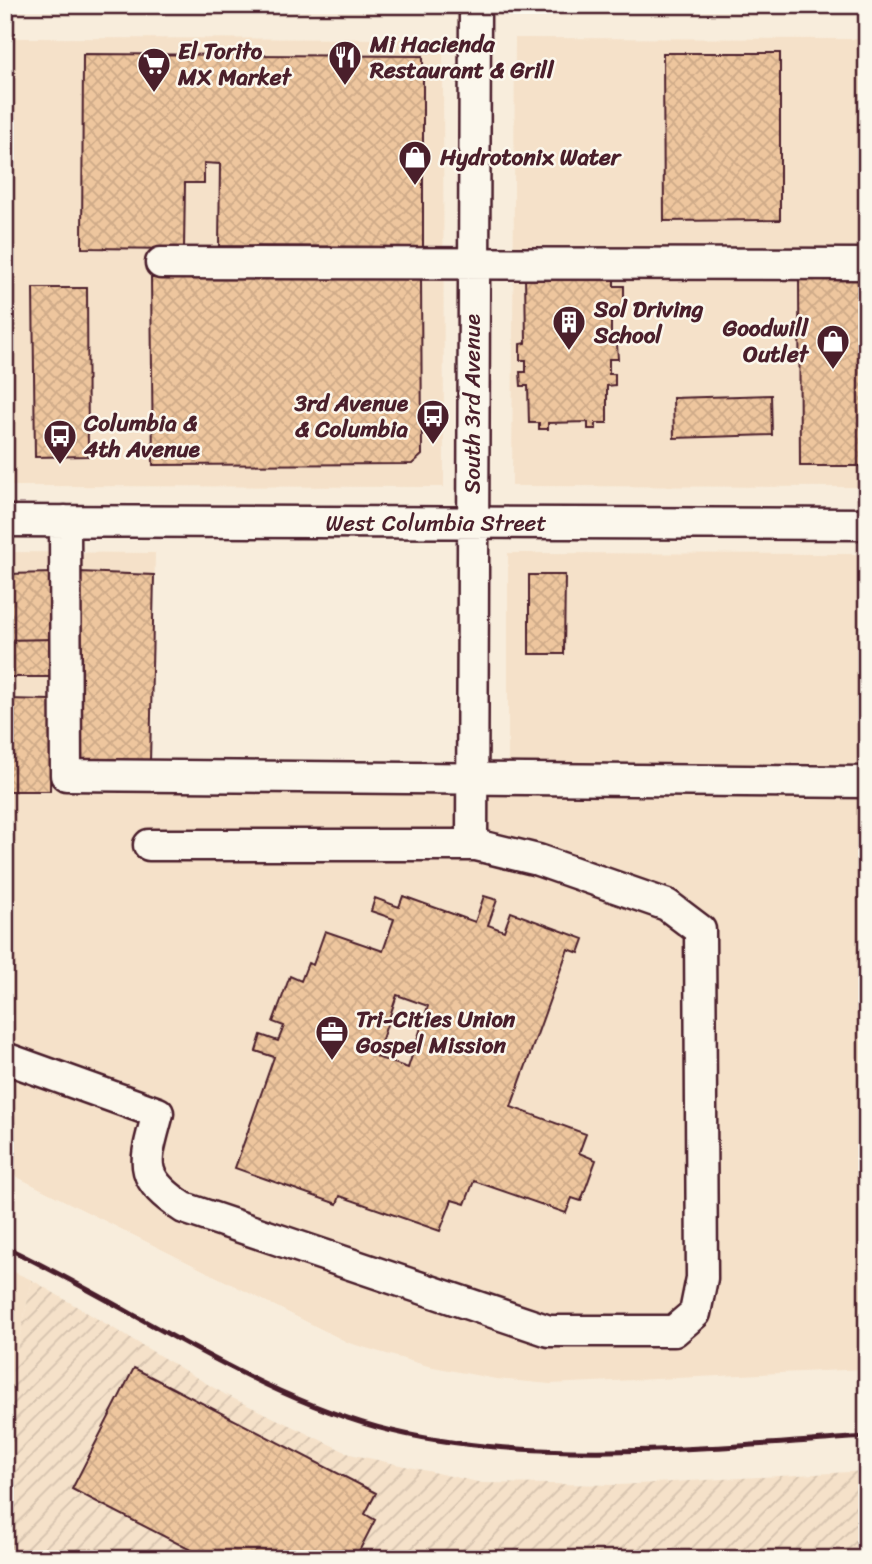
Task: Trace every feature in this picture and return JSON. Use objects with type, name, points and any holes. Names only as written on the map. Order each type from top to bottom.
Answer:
[{"type":"street","name":"South 3rd Avenue","points":[[472,845],[475,5]]},
{"type":"street","points":[[161,263],[867,264]]},
{"type":"street","name":"West Columbia Street","points":[[5,521],[867,524]]},
{"type":"street","points":[[65,521],[66,775],[867,782]]},
{"type":"street","points":[[5,1058],[158,1113],[148,1154],[148,1175],[159,1191],[184,1208],[550,1331],[674,1331],[695,1313],[702,1278],[700,930],[667,905],[538,860],[472,845],[149,845]]},
{"type":"shaded area","points":[[5,38],[443,39],[444,487],[5,486]]},
{"type":"shaded area","points":[[515,38],[867,39],[867,487],[512,486]]},
{"type":"shaded area","points":[[5,552],[155,553],[150,789],[508,791],[508,553],[867,554],[864,1369],[550,1384],[496,1379],[428,1366],[349,1343],[5,1171]]},
{"type":"shaded area","points":[[867,984],[867,1413],[864,1369]]},
{"type":"shaded area","points":[[5,1268],[32,1280],[5,1406]]},
{"type":"shaded area","points":[[32,1280],[226,1395],[350,1454],[482,1483],[619,1485],[867,1471],[867,1559],[5,1559],[5,1406]]},
{"type":"building","points":[[663,53],[780,53],[780,220],[664,221]]},
{"type":"building","points":[[83,54],[423,56],[423,247],[219,246],[220,164],[204,163],[204,183],[185,183],[184,249],[82,248]]},
{"type":"building","name":"Sol Driving School","points":[[614,274],[614,286],[624,286],[624,315],[611,315],[611,344],[617,344],[618,359],[609,359],[609,374],[615,374],[615,385],[607,386],[607,423],[596,423],[596,429],[588,429],[588,422],[548,423],[548,429],[539,429],[539,423],[529,423],[528,386],[521,386],[520,372],[526,372],[526,360],[520,360],[520,344],[526,343],[525,275]]},
{"type":"building","points":[[421,276],[422,455],[412,464],[153,465],[151,278]]},
{"type":"building","name":"Goodwill Outlet","points":[[799,276],[867,276],[867,466],[800,466]]},
{"type":"building","points":[[33,288],[87,288],[88,456],[35,457]]},
{"type":"building","points":[[771,395],[772,435],[674,438],[673,398]]},
{"type":"building","points":[[79,572],[154,575],[150,763],[75,761]]},
{"type":"building","points":[[55,573],[56,639],[5,640],[5,574]]},
{"type":"building","points":[[529,575],[565,575],[564,654],[529,654]]},
{"type":"building","points":[[53,639],[53,677],[5,677],[5,640]]},
{"type":"building","points":[[6,699],[51,700],[50,791],[5,791]]},
{"type":"building","name":"Tri-Cities Union Gospel Mission","points":[[403,896],[475,922],[484,896],[497,900],[488,925],[504,931],[511,912],[584,939],[579,953],[568,949],[511,1107],[586,1134],[579,1153],[596,1160],[581,1201],[572,1198],[566,1213],[474,1181],[465,1204],[452,1200],[440,1231],[340,1196],[337,1204],[235,1168],[274,1057],[256,1051],[261,1035],[278,1041],[284,1026],[273,1022],[290,976],[301,981],[308,963],[313,965],[325,931],[383,951],[394,919],[371,911],[375,898],[399,907]],"holes":[[[397,995],[428,1006],[408,1068],[376,1057]]]},
{"type":"building","points":[[134,1368],[376,1493],[365,1514],[375,1520],[355,1559],[208,1559],[72,1489]]},
{"type":"railway","points":[[5,1247],[244,1374],[342,1416],[392,1431],[448,1442],[567,1451],[689,1449],[867,1437]]},
{"type":"place","name":"Mi Hacienda Restaurant & Grill","points":[[345,87]]},
{"type":"place","name":"El Torito MX Market","points":[[154,94]]},
{"type":"place","name":"Hydrotonix Water","points":[[415,187]]},
{"type":"place","name":"Sol Driving School","points":[[569,352]]},
{"type":"place","name":"Goodwill Outlet","points":[[833,371]]},
{"type":"place","name":"3rd Avenue & Columbia","points":[[433,446]]},
{"type":"place","name":"Columbia & 4th Avenue","points":[[60,466]]},
{"type":"place","name":"Tri-Cities Union Gospel Mission","points":[[332,1062]]}]
